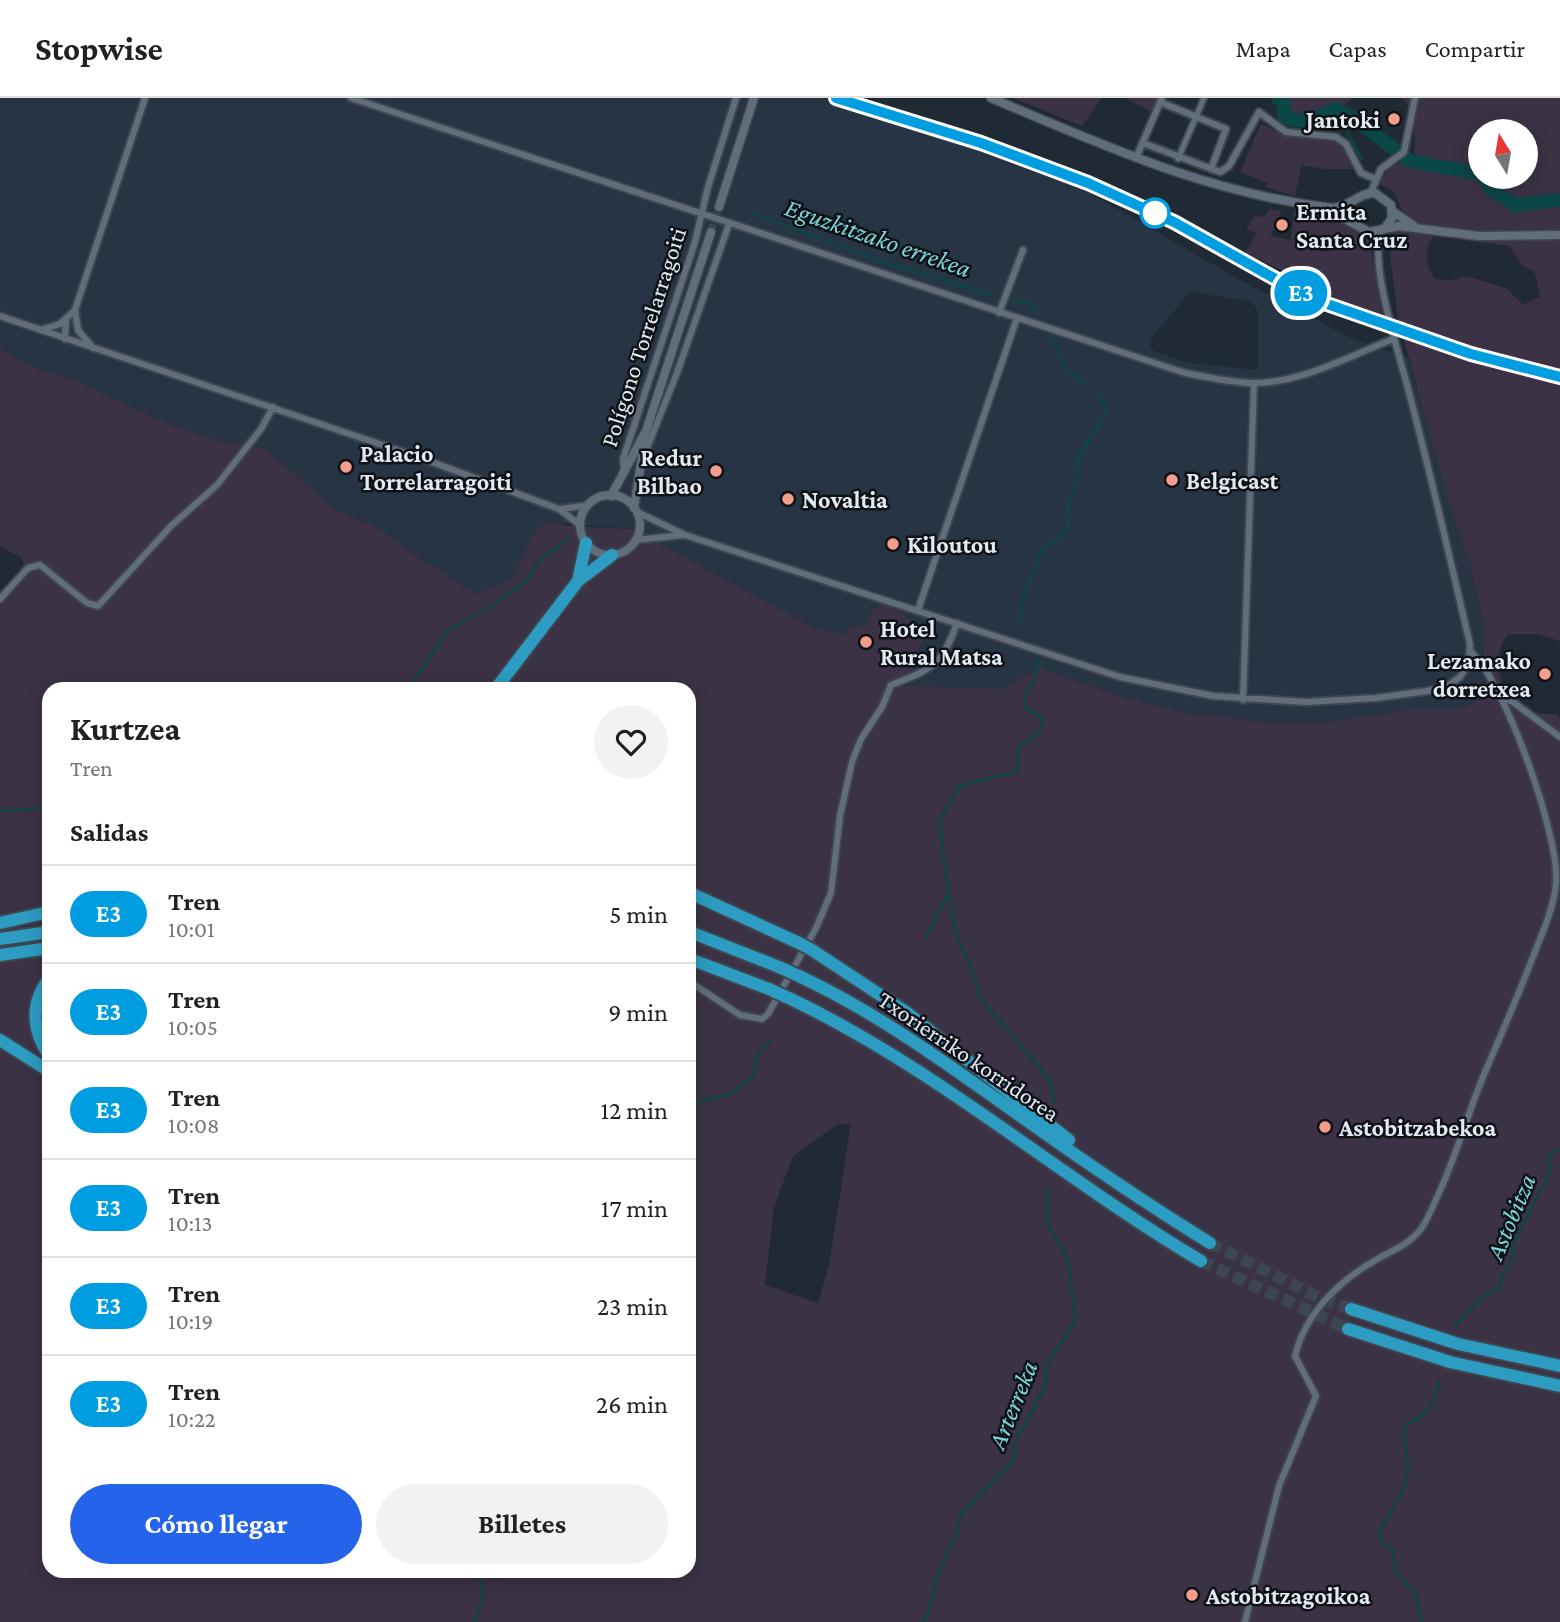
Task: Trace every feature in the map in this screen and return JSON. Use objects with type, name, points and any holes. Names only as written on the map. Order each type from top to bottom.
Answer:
[{"type":"highway","points":[[578,581],[586,542]]},
{"type":"highway","points":[[501,682],[578,581],[612,555]]},
{"type":"highway","points":[[696,896],[812,950],[906,1012],[1130,1187],[1144,1203]]},
{"type":"highway","points":[[0,923],[42,914]]},
{"type":"highway","points":[[0,939],[42,933]]},
{"type":"highway","name":"Txorierriko korridorea","points":[[696,934],[801,977],[918,1043],[1144,1203],[1210,1243]]},
{"type":"highway","points":[[0,955],[42,949]]},
{"type":"highway","name":"Txorierriko korridorea","points":[[696,961],[793,1000],[919,1069],[1109,1203],[1201,1261]]},
{"type":"highway","points":[[42,991],[35,1012],[38,1036],[42,1043]]},
{"type":"highway","points":[[0,1040],[42,1067]]},
{"type":"highway","points":[[1351,1309],[1458,1344],[1560,1366]]},
{"type":"highway","points":[[1348,1329],[1450,1362],[1560,1386]]},
{"type":"street","points":[[65,339],[74,321],[75,310],[145,98]]},
{"type":"street","points":[[351,98],[1185,373],[1254,383],[1293,377],[1393,340]]},
{"type":"street","name":"Polígono Torrelarragoiti","points":[[624,471],[623,459],[695,242],[736,98]]},
{"type":"street","points":[[719,207],[754,98]]},
{"type":"street","points":[[991,98],[1136,158],[1211,185],[1317,206],[1345,207],[1371,192],[1375,180],[1386,164],[1404,152],[1415,98]]},
{"type":"street","points":[[1178,157],[1204,98]]},
{"type":"street","points":[[1136,158],[1161,100],[1226,129],[1212,169]]},
{"type":"street","points":[[1143,143],[1220,172],[1229,166],[1259,112],[1286,132],[1336,136],[1346,144],[1361,173],[1375,180]]},
{"type":"street","points":[[1371,192],[1387,199],[1392,211],[1426,229]]},
{"type":"street","points":[[1355,222],[1352,210],[1357,199]]},
{"type":"street","points":[[1245,1622],[1279,1486],[1316,1396],[1295,1356],[1298,1340],[1329,1293],[1341,1282],[1409,1243],[1423,1226],[1455,1158],[1485,1072],[1547,921],[1556,883],[1551,833],[1535,777],[1500,698],[1478,659],[1471,652],[1413,407],[1393,340],[1378,254],[1368,232],[1355,222],[1317,206]]},
{"type":"street","points":[[1378,254],[1382,229],[1392,211]]},
{"type":"street","points":[[640,464],[677,373],[729,224]]},
{"type":"street","points":[[1368,232],[1399,226],[1502,237],[1560,235]]},
{"type":"street","points":[[0,316],[273,407],[559,509],[580,525],[586,542],[600,553],[612,555],[624,552],[636,540],[640,526],[636,510],[640,464],[646,431],[711,232]]},
{"type":"street","points":[[999,313],[1023,250]]},
{"type":"street","points":[[41,330],[66,320],[75,310]]},
{"type":"street","points":[[918,610],[1017,318]]},
{"type":"street","points":[[65,339],[66,320]]},
{"type":"street","points":[[74,321],[93,348]]},
{"type":"street","points":[[1243,700],[1254,383]]},
{"type":"street","points":[[0,599],[28,568],[40,565],[51,571],[74,594],[98,606],[171,526],[217,485],[261,429],[273,407]]},
{"type":"street","points":[[611,496],[646,431]]},
{"type":"street","points":[[559,509],[589,505],[611,496],[628,501],[636,510],[685,534],[1156,687],[1243,700],[1306,702],[1376,698],[1448,686],[1460,677],[1471,652]]},
{"type":"street","points":[[580,525],[589,505]]},
{"type":"street","points":[[636,540],[685,534]]},
{"type":"street","points":[[696,986],[740,1015],[762,1019],[768,1014],[816,928],[831,893],[840,816],[861,739],[882,707],[891,685],[926,672],[940,659],[947,652],[957,623]]},
{"type":"street","points":[[1500,698],[1513,702],[1560,737]]},
{"type":"shaded area","points":[[0,98],[822,98],[964,142],[1074,184],[1235,277],[1348,337],[1408,358],[1470,562],[1483,622],[1485,698],[1459,709],[1408,710],[1320,723],[1272,723],[1181,712],[1129,699],[1041,669],[1023,676],[1005,689],[893,688],[890,682],[900,683],[930,629],[916,626],[890,605],[877,606],[866,625],[850,626],[847,634],[816,629],[633,529],[546,522],[526,550],[511,580],[475,594],[432,565],[432,568],[381,530],[333,508],[264,448],[218,442],[169,424],[74,380],[33,367],[0,348]],"holes":[[[1190,292],[1249,301],[1258,311],[1258,370],[1188,363],[1154,351],[1150,346],[1152,337]]]},
{"type":"shaded area","points":[[1013,98],[1102,98],[1082,126]]},
{"type":"shaded area","points":[[1126,98],[1159,98],[1151,112]]},
{"type":"shaded area","points":[[1272,98],[1352,98],[1322,118],[1299,121],[1279,110]]},
{"type":"shaded area","points":[[1401,98],[1560,98],[1560,641],[1538,634],[1509,634],[1500,648],[1499,672],[1507,693],[1514,701],[1533,712],[1557,714],[1560,718],[1560,1622],[0,1622],[0,593],[20,576],[24,566],[22,558],[0,546],[0,348],[33,367],[74,380],[169,424],[218,441],[264,448],[333,508],[381,530],[431,567],[431,564],[475,594],[511,580],[531,538],[543,523],[633,529],[816,629],[847,634],[850,626],[866,625],[873,609],[884,604],[891,606],[918,626],[931,629],[916,654],[910,681],[890,682],[894,686],[1005,689],[1023,676],[1041,669],[1129,699],[1181,712],[1271,723],[1320,723],[1408,710],[1459,709],[1485,698],[1483,622],[1470,562],[1450,505],[1398,319],[1388,237],[1407,220],[1394,192],[1380,184],[1393,166],[1403,162],[1415,163],[1413,119],[1407,104]],"holes":[[[1434,236],[1509,246],[1521,264],[1535,273],[1540,297],[1523,305],[1507,289],[1467,276],[1449,281],[1435,279],[1429,269],[1427,251]],[[851,1123],[829,1266],[818,1303],[765,1285],[774,1207],[793,1156],[838,1124]]]},
{"type":"shaded area","points":[[1261,124],[1287,135],[1338,143],[1351,157],[1354,169],[1325,169],[1302,165],[1295,196],[1266,187],[1268,183],[1240,172]]},
{"type":"shaded area","points":[[1269,209],[1281,211],[1271,236],[1291,240],[1294,210],[1346,221],[1370,242],[1382,316],[1327,298],[1326,291],[1245,253],[1256,233],[1246,229],[1255,216],[1265,217]]},
{"type":"waterway","points":[[1278,98],[1284,103],[1284,116],[1291,119],[1310,120],[1335,109],[1352,117],[1410,161],[1468,172]]},
{"type":"waterway","points":[[1346,114],[1346,130],[1362,159]]},
{"type":"waterway","points":[[1492,189],[1515,205],[1560,200]]},
{"type":"waterway","name":"Eguzkitzako errekea","points":[[753,213],[880,261],[992,295]]},
{"type":"waterway","name":"Eguzkitzako errekea","points":[[1013,300],[1029,303],[1038,311]]},
{"type":"waterway","name":"Eguzkitzako errekea","points":[[1052,337],[1066,370],[1084,383]]},
{"type":"waterway","name":"Eguzkitzako errekea","points":[[1019,624],[1025,590],[1043,548],[1059,539],[1068,526],[1069,503],[1079,475],[1076,461],[1107,412],[1099,392]]},
{"type":"waterway","points":[[413,682],[447,631],[494,605],[527,580],[539,560],[569,538]]},
{"type":"waterway","name":"Eguzkitzako errekea","points":[[925,939],[948,893],[939,821],[959,786],[1017,771],[1019,747],[1039,732],[1043,719],[1025,707],[1026,691],[1033,685],[1038,660]]},
{"type":"waterway","points":[[0,811],[42,808]]},
{"type":"waterway","name":"Arterreka","points":[[948,894],[957,937],[974,976],[979,997],[1050,1080],[1054,1103]]},
{"type":"waterway","name":"Eguzkitzako errekea","points":[[696,1102],[730,1094],[753,1077],[757,1055],[770,1041]]},
{"type":"waterway","name":"Astobitza","points":[[1455,1326],[1485,1295],[1501,1288],[1501,1278],[1512,1258],[1515,1241],[1551,1169],[1547,1157],[1560,1149]]},
{"type":"waterway","name":"Arterreka","points":[[922,1622],[928,1615],[939,1570],[956,1536],[961,1514],[1014,1460],[1015,1443],[1046,1385],[1047,1364],[1076,1320],[1067,1258],[1048,1225],[1048,1188]]},
{"type":"waterway","name":"Astobitza","points":[[1422,1622],[1415,1593],[1396,1573],[1393,1551],[1383,1543],[1378,1532],[1397,1502],[1407,1477],[1408,1463],[1403,1436],[1405,1425],[1420,1417],[1429,1408],[1440,1380]]},
{"type":"waterway","name":"Eguzkitzako errekea","points":[[475,1622],[483,1596],[480,1578]]},
{"type":"tunnel","points":[[711,232],[719,207]]},
{"type":"tunnel","points":[[1210,1243],[1324,1300],[1351,1309]]},
{"type":"tunnel","points":[[1201,1261],[1348,1329]]},
{"type":"railway","points":[[836,98],[1051,167]]},
{"type":"railway","points":[[1041,164],[1153,211],[1309,296],[1471,354],[1560,377]]},
{"type":"train","name":"E3","points":[[836,98],[981,143],[1118,195],[1217,245],[1274,279],[1327,304],[1471,354],[1560,377]]},
{"type":"place","name":"Jantoki","points":[[1394,119]]},
{"type":"place","name":"Ermita Santa Cruz","points":[[1282,225]]},
{"type":"place","name":"Palacio Torrelarragoiti","points":[[346,467]]},
{"type":"place","name":"Redur Bilbao","points":[[716,471]]},
{"type":"place","name":"Belgicast","points":[[1172,480]]},
{"type":"place","name":"Novaltia","points":[[788,499]]},
{"type":"place","name":"Kiloutou","points":[[893,544]]},
{"type":"place","name":"Hotel Rural Matsa","points":[[866,642]]},
{"type":"place","name":"Lezamako dorretxea","points":[[1545,674]]},
{"type":"place","name":"Astobitzabekoa","points":[[1325,1127]]},
{"type":"place","name":"Astobitzagoikoa","points":[[1192,1595]]}]
